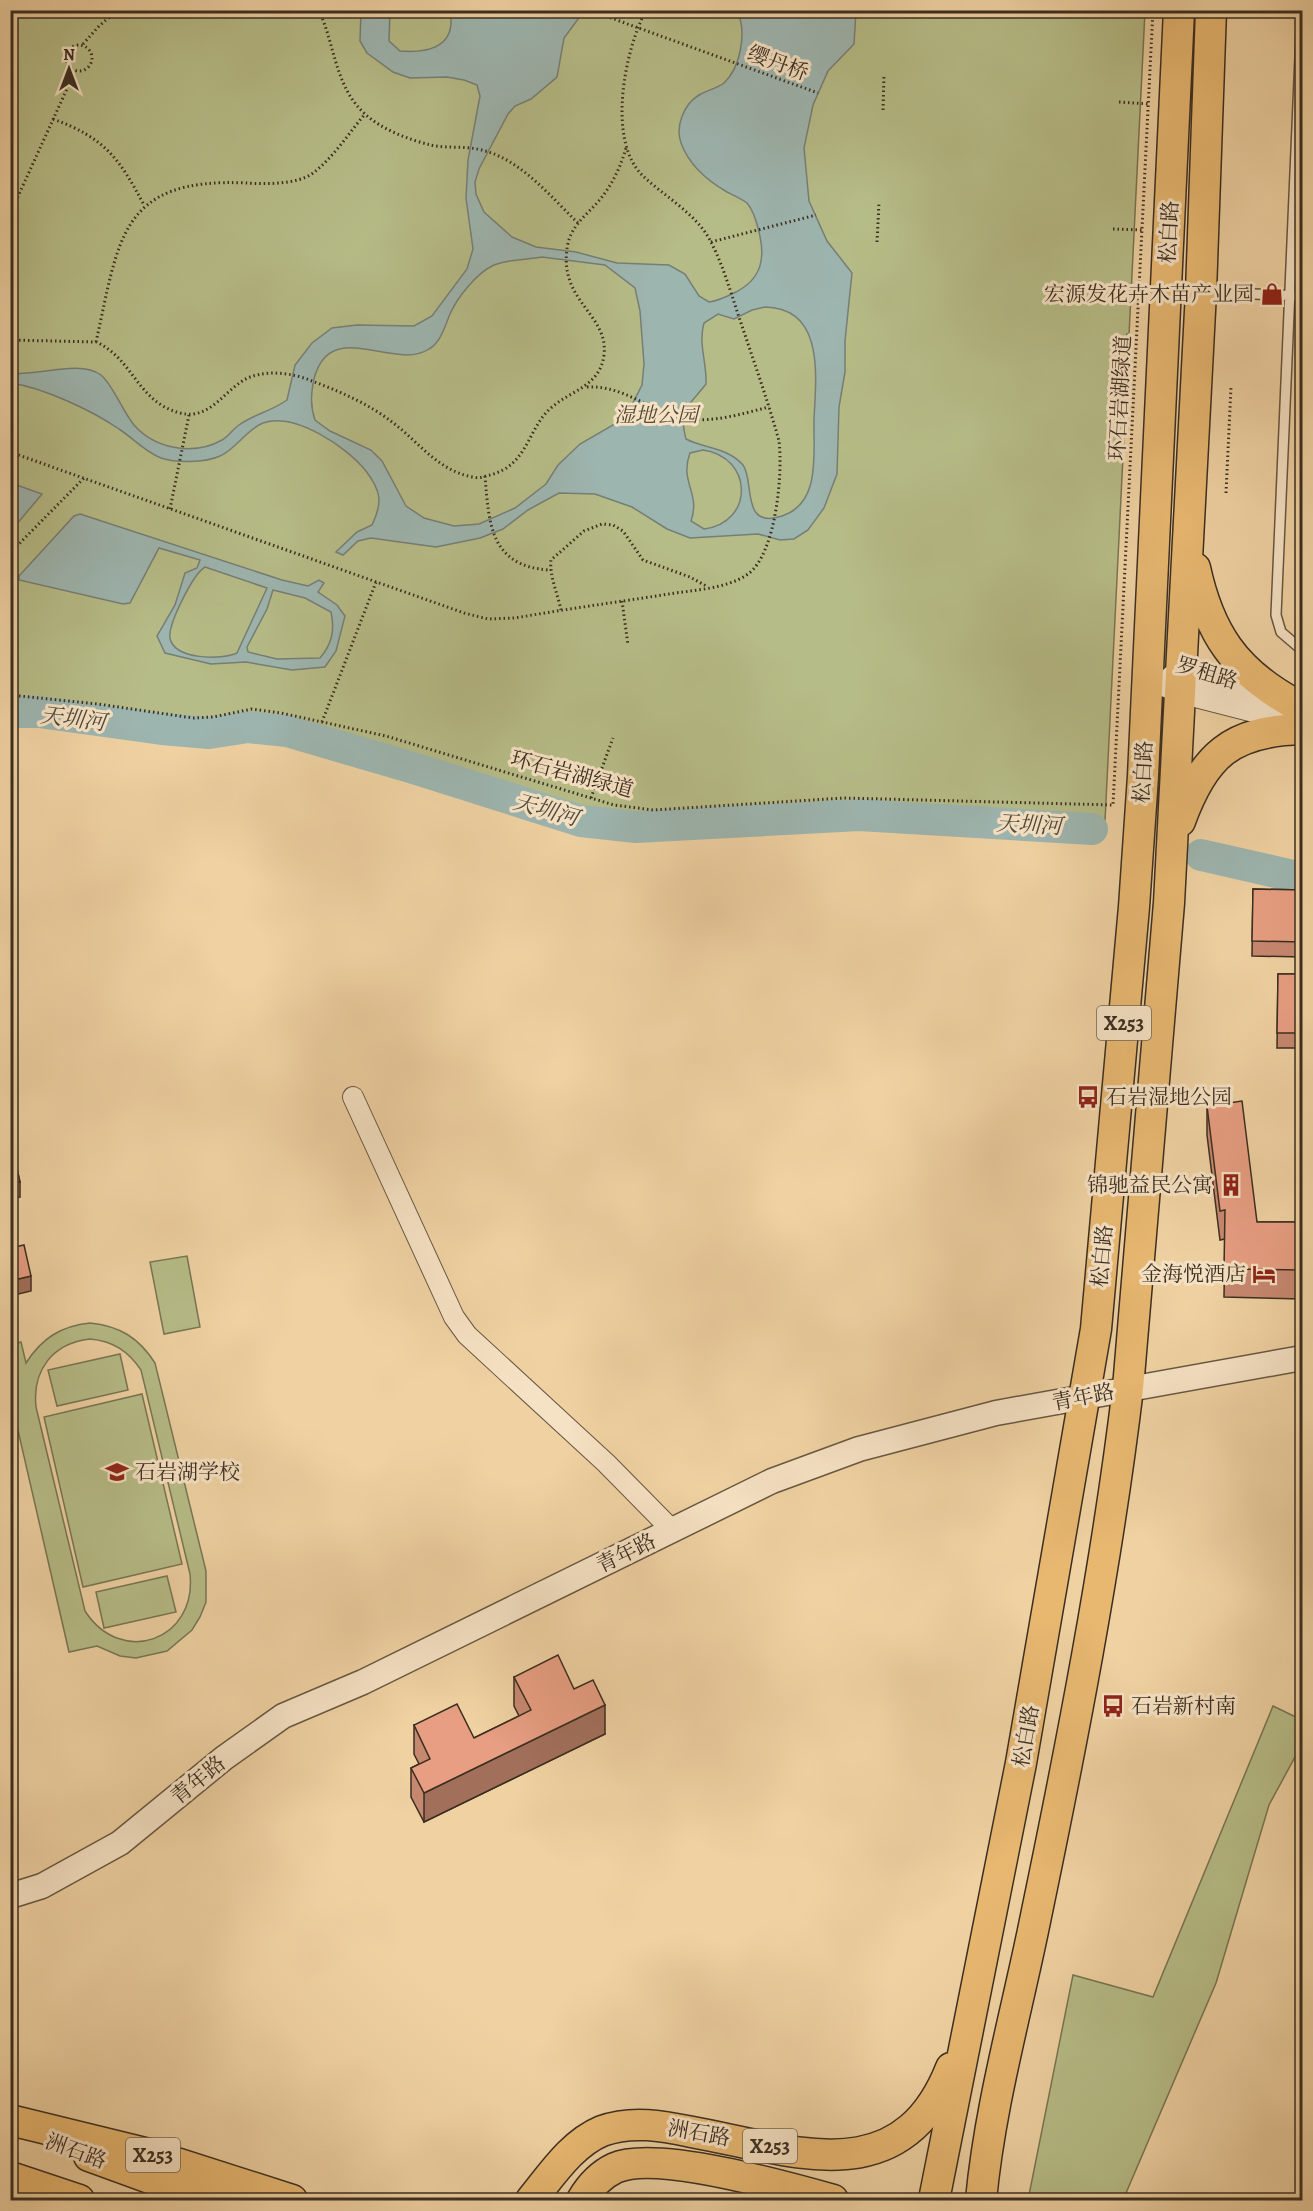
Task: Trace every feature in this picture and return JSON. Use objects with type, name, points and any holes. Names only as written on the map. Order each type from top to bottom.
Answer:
[{"type":"main road","name":"松白路","points":[[934,2200],[1021,1763],[1096,1329],[1134,907],[1148,679],[1179,10]]},
{"type":"main road","name":"松白路","points":[[981,2200],[986,2146],[1036,1916],[1062,1783],[1116,1476],[1128,1388],[1172,850],[1201,292],[1211,10]]},
{"type":"main road","points":[[1172,850],[1190,796],[1216,755],[1246,738],[1300,715],[1262,684],[1223,645],[1204,602],[1189,531]]},
{"type":"main road","name":"洲石路","points":[[531,2200],[566,2158],[583,2143],[602,2132],[623,2126],[656,2126],[819,2155],[856,2154],[891,2145],[909,2131],[930,2107],[948,2076],[969,2023]]},
{"type":"main road","name":"洲石路","points":[[10,2120],[145,2153],[292,2200]]},
{"type":"main road","name":"洲石路","points":[[10,2126],[210,2200]]},
{"type":"main road","points":[[974,2200],[986,2146]]},
{"type":"main road","points":[[582,2200],[600,2178],[614,2169],[649,2162],[686,2166],[833,2200]]},
{"type":"main road","points":[[10,2176],[80,2200]]},
{"type":"main road","points":[[10,2185],[42,2200]]},
{"type":"street","name":"罗租路","points":[[1148,679],[1181,683],[1300,715]]},
{"type":"street","points":[[353,1097],[454,1317],[467,1335],[606,1463],[672,1530]]},
{"type":"street","name":"青年路","points":[[10,1896],[42,1886],[120,1843],[224,1758],[283,1716],[363,1682],[772,1480],[859,1449],[996,1413],[1302,1358]]},
{"type":"lane","points":[[1302,10],[1276,615],[1281,632],[1302,650]]},
{"type":"lane","points":[[1201,292],[1302,296]]},
{"type":"path","points":[[82,45],[118,10]]},
{"type":"path","points":[[308,10],[322,13],[340,76],[365,114],[392,132],[432,145],[460,146],[485,151],[508,160],[578,223]]},
{"type":"path","name":"缨丹桥","points":[[589,10],[818,93]]},
{"type":"path","points":[[10,340],[96,342],[109,347],[123,362],[143,391],[160,405],[189,415],[214,406],[250,378],[286,374],[320,384],[382,415],[435,461],[453,472],[476,478],[501,472],[518,459],[550,408],[587,387],[598,372],[604,355],[603,334],[576,297],[567,275],[568,241],[578,223],[609,187],[621,165],[626,146],[623,118],[624,84],[629,54],[637,28],[646,10]]},
{"type":"path","name":"环石岩湖绿道","points":[[10,695],[98,704],[193,718],[213,717],[252,709],[386,736],[614,805],[653,810],[854,798],[1113,805],[1118,751],[1153,10]]},
{"type":"path","points":[[74,45],[82,45],[90,50],[91,63],[85,70],[72,69],[66,63],[65,54],[74,45]]},
{"type":"path","points":[[10,214],[66,91],[72,69]]},
{"type":"path","points":[[883,110],[884,74]]},
{"type":"path","points":[[1119,102],[1149,104]]},
{"type":"path","points":[[96,342],[114,263],[125,231],[145,206],[174,191],[219,182],[283,182],[312,174],[365,114]]},
{"type":"path","points":[[53,119],[81,129],[104,145],[122,166],[145,206]]},
{"type":"path","points":[[10,452],[376,582],[488,619],[622,601],[730,583],[748,574],[760,563],[766,548],[782,464],[779,441],[730,292],[711,242],[698,222],[640,173],[626,146]]},
{"type":"path","points":[[877,242],[879,203]]},
{"type":"path","points":[[711,242],[816,215]]},
{"type":"path","points":[[1113,229],[1143,230]]},
{"type":"path","points":[[1124,434],[1128,332]]},
{"type":"path","points":[[587,387],[600,386],[619,391],[680,418],[702,420],[769,407]]},
{"type":"path","points":[[1227,493],[1231,387]]},
{"type":"path","points":[[170,508],[189,415]]},
{"type":"path","points":[[486,476],[488,514],[491,530],[499,546],[516,563],[550,570]]},
{"type":"path","points":[[10,553],[84,478]]},
{"type":"path","points":[[561,610],[555,579],[550,570],[551,560],[559,550],[584,531],[602,524],[613,525],[623,531],[643,560],[690,577],[708,587]]},
{"type":"path","points":[[322,722],[376,582]]},
{"type":"path","points":[[622,601],[628,645]]},
{"type":"path","points":[[591,798],[613,738]]},
{"type":"green space","name":"湿地公园","points":[[10,11],[1145,11],[1105,821],[858,809],[634,821],[579,815],[410,758],[276,722],[238,720],[202,726],[146,723],[11,704]]},
{"type":"green space","points":[[187,1256],[200,1327],[164,1334],[150,1262]]},
{"type":"green space","points":[[90,1323],[120,1330],[135,1340],[155,1363],[206,1571],[206,1602],[192,1630],[167,1651],[136,1658],[120,1656],[97,1646],[69,1652],[11,1400],[10,1345],[21,1342],[26,1363],[32,1354],[53,1335],[61,1330]],"holes":[[[90,1339],[106,1342],[119,1348],[131,1357],[141,1370],[190,1574],[189,1597],[182,1616],[169,1630],[154,1639],[136,1642],[118,1638],[100,1628],[85,1611],[36,1407],[38,1381],[48,1361],[65,1346]]]},
{"type":"green space","points":[[120,1354],[128,1390],[57,1406],[48,1370]]},
{"type":"green space","points":[[142,1394],[182,1564],[83,1587],[44,1417]]},
{"type":"green space","points":[[167,1576],[176,1612],[104,1628],[96,1592]]},
{"type":"green space","points":[[1273,1706],[1302,1720],[1302,1744],[1269,1805],[1216,1983],[1123,2200],[1028,2200],[1073,1975],[1153,1997]]},
{"type":"water","points":[[361,11],[390,11],[389,41],[400,51],[418,51],[435,47],[447,37],[451,18],[445,11],[584,11],[564,38],[557,77],[531,99],[515,106],[508,114],[479,169],[475,182],[476,194],[484,212],[512,237],[536,247],[576,252],[617,263],[669,265],[685,274],[699,296],[709,302],[734,293],[751,281],[760,266],[762,248],[755,218],[747,203],[706,177],[684,151],[679,130],[685,110],[699,95],[724,83],[735,68],[742,38],[742,28],[737,11],[856,11],[854,44],[828,71],[813,105],[804,148],[809,201],[827,241],[852,273],[845,341],[845,372],[839,407],[837,474],[824,508],[808,530],[794,539],[780,540],[758,534],[690,538],[667,529],[632,507],[595,494],[559,493],[528,510],[503,529],[480,538],[436,547],[371,538],[358,541],[343,555],[336,552],[357,532],[372,525],[378,510],[379,497],[366,471],[346,452],[319,434],[290,422],[263,423],[220,456],[199,461],[167,460],[150,452],[119,429],[81,407],[38,390],[11,383],[11,373],[33,373],[69,368],[92,370],[105,379],[130,420],[143,433],[153,440],[175,448],[199,448],[222,440],[245,421],[287,400],[295,365],[312,343],[332,328],[357,325],[414,326],[432,316],[467,269],[473,249],[466,198],[468,160],[480,96],[477,85],[464,80],[447,77],[410,78],[393,72],[367,53],[360,41]],"holes":[[[542,257],[605,265],[635,288],[640,311],[644,364],[642,385],[625,418],[580,444],[558,465],[546,484],[515,508],[479,524],[454,526],[424,518],[406,506],[382,461],[371,450],[330,431],[315,420],[312,390],[322,361],[334,351],[348,348],[399,355],[415,354],[429,349],[440,338],[457,301],[486,270],[510,261]],[[765,307],[784,310],[798,319],[807,332],[813,348],[815,365],[813,475],[804,500],[795,509],[782,516],[769,518],[760,516],[754,510],[743,465],[730,455],[686,439],[683,421],[690,403],[706,384],[702,346],[704,323],[718,314],[734,319],[752,310]],[[703,450],[719,455],[731,464],[739,476],[741,490],[739,503],[732,515],[721,524],[704,529],[691,521],[694,503],[687,472],[690,453]]]},
{"type":"water","points":[[10,483],[42,494],[11,531]]},
{"type":"water","points":[[80,514],[282,580],[308,586],[319,580],[324,583],[318,592],[337,605],[345,616],[336,651],[325,667],[292,670],[246,662],[211,664],[165,653],[157,636],[175,605],[185,573],[197,568],[200,560],[159,548],[130,603],[123,604],[19,580],[19,576],[74,516]],"holes":[[[205,567],[267,588],[237,653],[221,657],[189,654],[180,651],[173,645],[170,638],[170,631],[182,600],[194,579]],[[273,590],[305,598],[331,612],[333,625],[331,636],[320,658],[277,659],[248,652],[247,647],[267,609]]]},
{"type":"building","points":[[1253,889],[1302,890],[1302,942],[1252,941]]},
{"type":"building","points":[[1278,974],[1302,974],[1302,1033],[1277,1033]]},
{"type":"building","points":[[1242,1101],[1257,1222],[1302,1222],[1302,1270],[1224,1269],[1225,1210],[1220,1211],[1207,1106]]},
{"type":"building","points":[[10,1138],[20,1182],[10,1183]]},
{"type":"building","points":[[24,1245],[31,1276],[10,1281],[10,1248]]},
{"type":"building","points":[[558,1655],[574,1689],[593,1680],[605,1705],[424,1793],[411,1768],[430,1759],[414,1725],[457,1704],[474,1738],[531,1710],[514,1677]]},
{"type":"waterway","name":"天圳河","points":[[10,712],[39,712],[209,733],[248,727],[287,731],[581,821],[636,827],[859,815],[1092,829]]},
{"type":"waterway","name":"天圳河","points":[[1201,855],[1302,878]]},
{"type":"place","name":"宏源发花卉木苗产业园","points":[[1272,294]]},
{"type":"place","name":"石岩湿地公园","points":[[1088,1097]]},
{"type":"place","name":"锦驰益民公寓","points":[[1231,1185]]},
{"type":"place","name":"金海悦酒店","points":[[1264,1274]]},
{"type":"place","name":"石岩湖学校","points":[[117,1472]]},
{"type":"place","name":"石岩新村南","points":[[1113,1706]]}]
